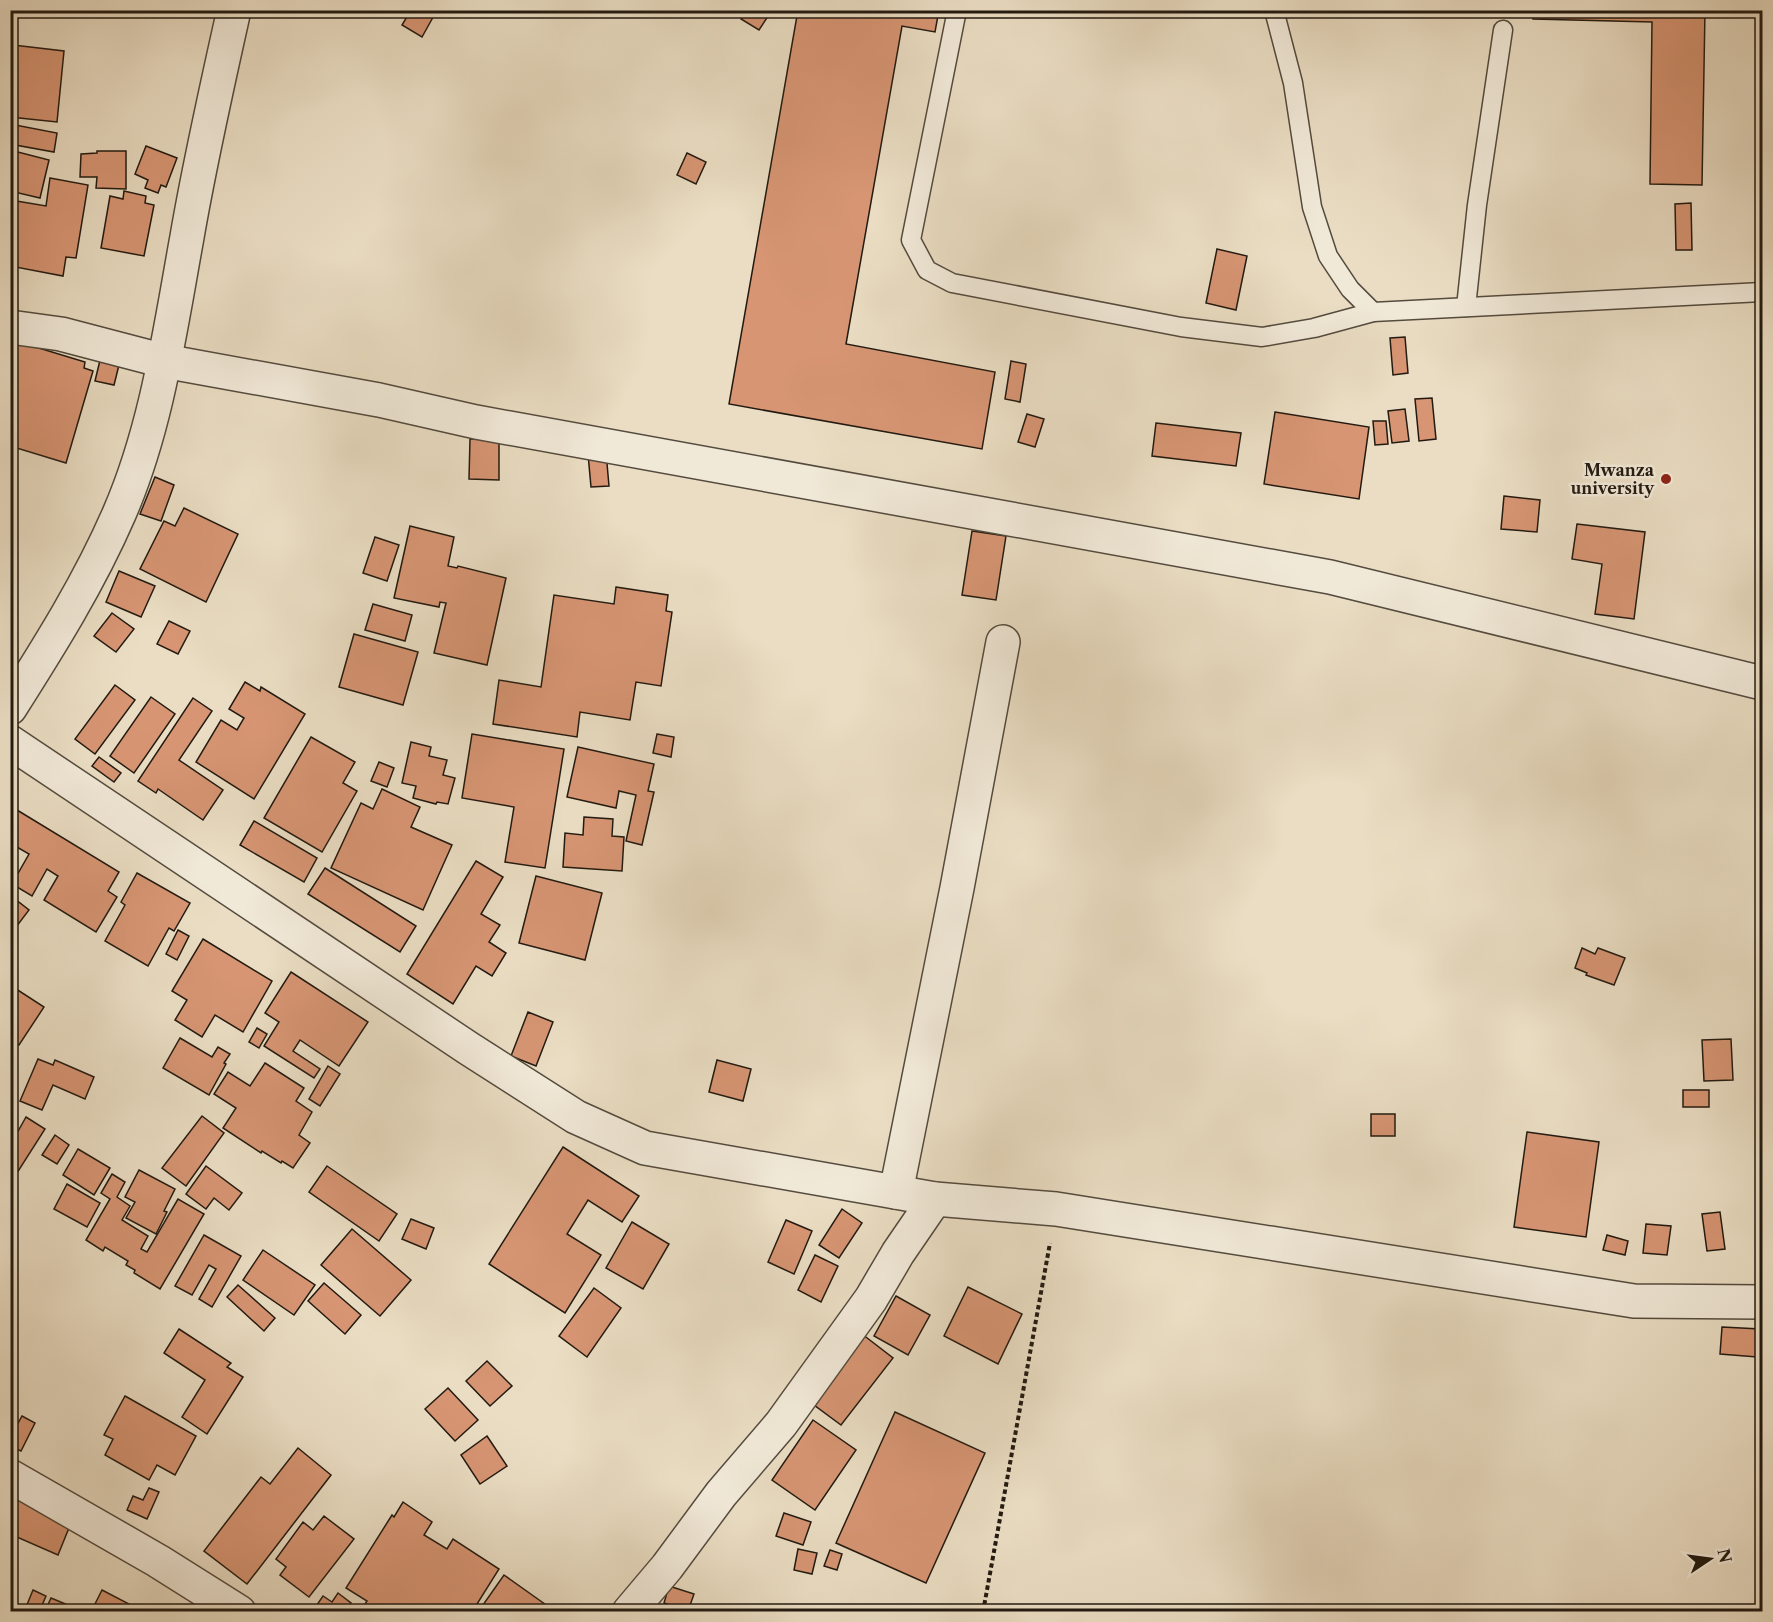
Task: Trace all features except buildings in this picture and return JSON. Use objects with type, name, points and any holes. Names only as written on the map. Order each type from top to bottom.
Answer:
[{"type":"street","points":[[10,708],[70,612],[119,513],[148,431],[164,362],[201,160],[234,10]]},
{"type":"street","points":[[10,327],[61,334],[164,362],[379,400],[476,422],[1330,577],[1762,683]]},
{"type":"street","points":[[896,1192],[962,866],[1003,642]]},
{"type":"street","points":[[10,742],[468,1048],[576,1117],[645,1148],[935,1199],[1056,1209],[1634,1301],[1762,1302]]},
{"type":"street","points":[[629,1611],[667,1567],[721,1494],[781,1424],[871,1299],[898,1253],[935,1199]]},
{"type":"street","points":[[10,1476],[158,1561],[239,1611]]},
{"type":"lane","points":[[957,10],[911,240],[927,270],[952,283],[1181,327],[1262,337],[1314,328],[1373,312],[1762,292]]},
{"type":"lane","points":[[1274,10],[1293,83],[1312,207],[1328,256],[1350,289],[1373,312]]},
{"type":"lane","points":[[1466,307],[1477,205],[1503,30]]},
{"type":"path","points":[[983,1611],[1056,1209]]},
{"type":"place","name":"Mwanza university","points":[[1666,479]]}]
